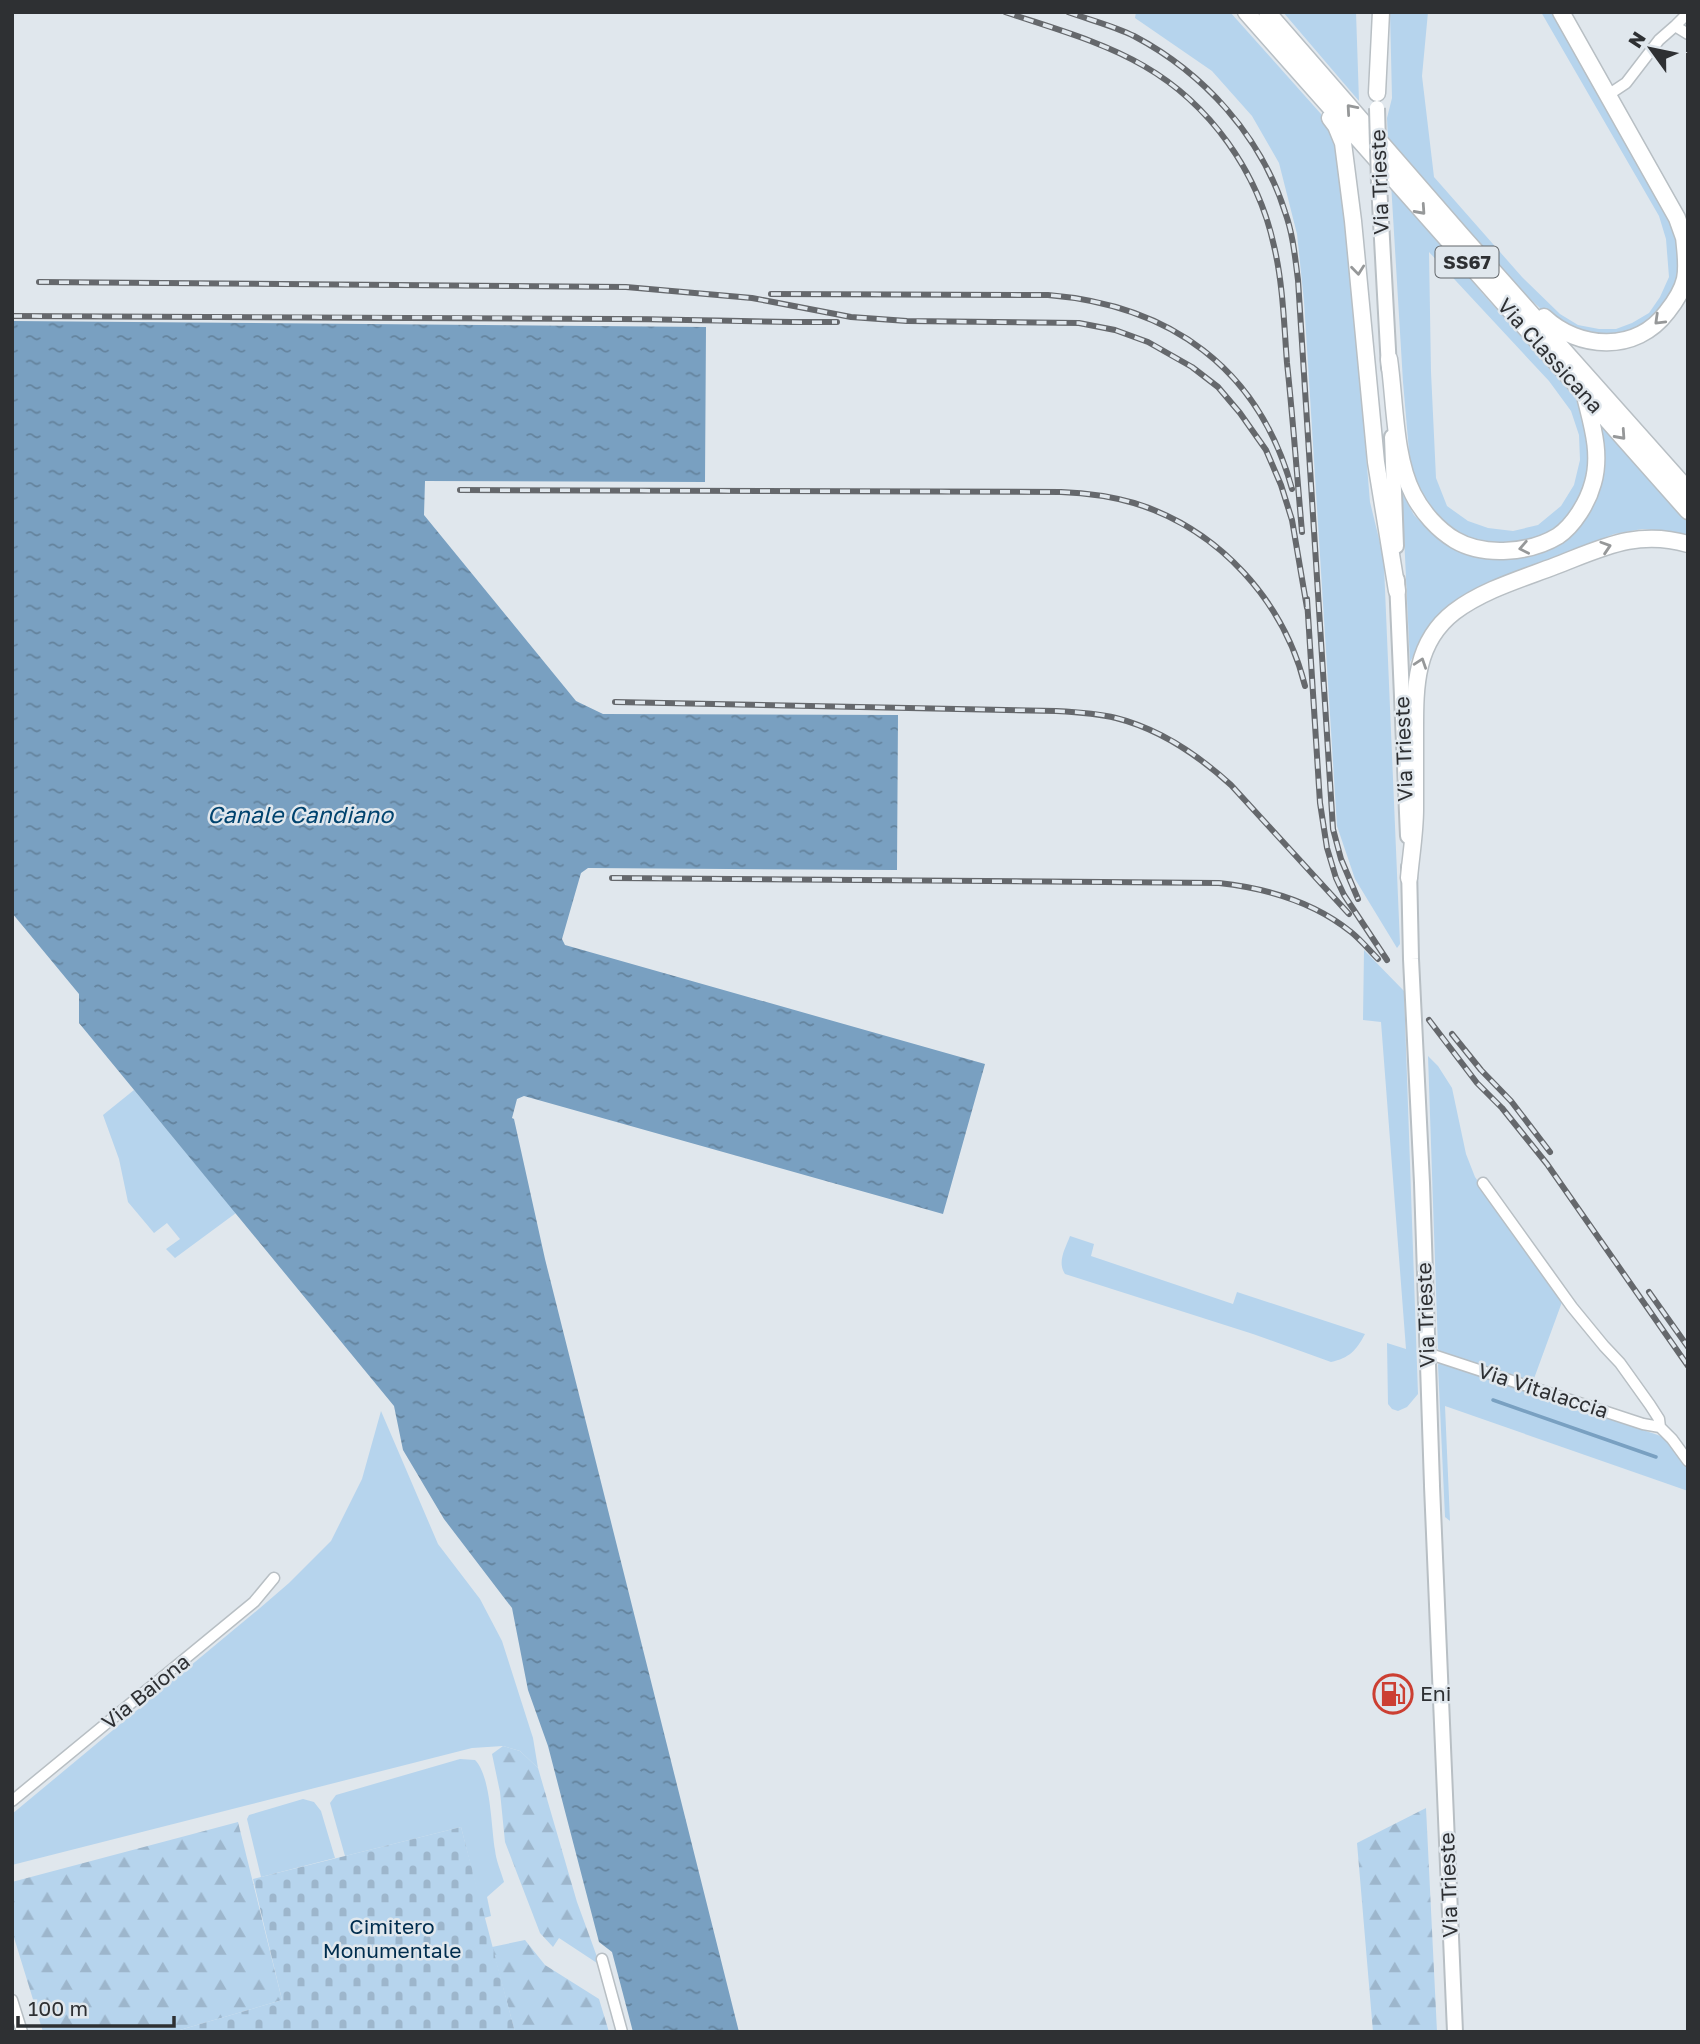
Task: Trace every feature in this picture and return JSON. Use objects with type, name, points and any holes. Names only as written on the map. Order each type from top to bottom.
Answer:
[{"type":"highway","name":"Via Classicana","points":[[1246,12],[1688,511]]},
{"type":"highway","name":"Via Classicana","points":[[1267,12],[1688,491]]},
{"type":"highway","points":[[1377,100],[1381,12]]},
{"type":"highway","points":[[1462,236],[1501,269],[1547,320],[1564,333],[1596,343],[1619,342],[1642,335],[1660,322],[1678,297],[1685,280],[1686,242],[1677,218],[1561,12]]},
{"type":"highway","points":[[1264,33],[1336,126],[1343,143],[1376,462],[1397,591]]},
{"type":"highway","points":[[1389,359],[1402,466],[1413,494],[1432,522],[1456,541],[1481,549],[1509,550],[1535,546],[1558,535],[1572,523],[1593,485],[1597,461],[1594,431],[1584,394]]},
{"type":"highway","points":[[1409,878],[1415,814],[1416,680],[1424,653],[1439,628],[1452,613],[1473,600],[1592,551],[1644,537],[1688,544]]},
{"type":"main road","name":"Via Trieste","points":[[1373,12],[1455,2032]]},
{"type":"street","points":[[1608,95],[1626,83],[1658,40],[1688,13]]},
{"type":"street","points":[[1675,26],[1688,34]]},
{"type":"street","points":[[1483,1183],[1572,1307],[1620,1363],[1650,1405],[1660,1427],[1672,1438],[1688,1461]]},
{"type":"street","name":"Via Vitalaccia","points":[[1427,1353],[1643,1424],[1660,1427]]},
{"type":"street","name":"Via Baiona","points":[[15,1798],[254,1602],[274,1578]]},
{"type":"street","points":[[603,1959],[622,2032]]},
{"type":"street","points":[[12,2000],[22,2032]]},
{"type":"green space","points":[[1136,12],[1230,12],[1321,114],[1336,150],[1344,190],[1370,502],[1384,566],[1400,944],[1397,948],[1355,879],[1337,826],[1304,301],[1297,234],[1279,163],[1252,116],[1212,71],[1135,18]]},
{"type":"green space","points":[[1283,12],[1356,12],[1359,101]]},
{"type":"green space","points":[[1390,12],[1428,12],[1422,76],[1434,177],[1522,277],[1560,314],[1578,325],[1616,329],[1649,313],[1660,297],[1669,277],[1666,239],[1659,216],[1541,12],[1552,12],[1666,212],[1677,239],[1681,259],[1677,285],[1661,313],[1637,330],[1601,337],[1554,321],[1529,298],[1388,142],[1387,118],[1392,98]]},
{"type":"green space","points":[[1391,183],[1579,404],[1584,417],[1590,463],[1583,489],[1561,523],[1539,538],[1496,546],[1457,536],[1432,514],[1411,474]],"holes":[[[1429,252],[1549,381],[1571,411],[1579,435],[1580,460],[1574,485],[1561,506],[1538,525],[1513,531],[1488,528],[1468,521],[1447,506],[1436,478]]]},
{"type":"green space","points":[[1596,415],[1688,522],[1688,538],[1674,532],[1642,529],[1614,534],[1497,582],[1424,636],[1410,662],[1402,493],[1414,515],[1440,541],[1462,553],[1488,558],[1534,552],[1590,502]]},
{"type":"green space","points":[[1364,950],[1404,991],[1418,1394],[1407,1407],[1398,1411],[1388,1404],[1387,1343],[1406,1349],[1381,1022],[1363,1020]]},
{"type":"green space","points":[[1428,1056],[1452,1088],[1466,1154],[1475,1177],[1562,1302],[1532,1384],[1440,1352],[1438,1349]]},
{"type":"green space","points":[[134,1090],[236,1213],[175,1258],[166,1249],[180,1239],[167,1223],[154,1233],[128,1202],[119,1159],[103,1115]]},
{"type":"green space","points":[[1070,1236],[1094,1244],[1091,1256],[1233,1304],[1237,1292],[1365,1334],[1351,1353],[1331,1362],[1065,1274],[1062,1260]]},
{"type":"green space","points":[[1439,1363],[1668,1440],[1688,1467],[1688,1491],[1445,1406],[1450,1521],[1445,1517]]},
{"type":"green space","points":[[381,1411],[438,1544],[480,1599],[502,1641],[533,1738],[538,1768],[520,1751],[503,1746],[472,1748],[12,1865],[12,1814],[260,1608],[331,1541],[362,1479]]},
{"type":"green space","points":[[503,1746],[520,1751],[538,1768],[577,1902],[600,1965],[559,1938],[553,1947],[540,1933],[505,1842],[500,1792],[492,1754]]},
{"type":"green space","points":[[460,1759],[475,1760],[484,1777],[496,1854],[504,1882],[487,1897],[491,1916],[484,1918],[461,1827],[345,1856],[330,1803],[336,1795]]},
{"type":"green space","points":[[303,1799],[314,1802],[321,1811],[335,1858],[261,1877],[247,1819],[249,1815]]},
{"type":"green space","points":[[1426,1808],[1437,2032],[1373,2032],[1357,1843]]},
{"type":"green space","points":[[238,1822],[282,2000],[173,2032],[43,2032],[12,1931],[12,1882]]},
{"type":"green space","name":"Cimitero Monumentale","points":[[461,1827],[515,2032],[173,2032],[282,2000],[253,1879]]},
{"type":"green space","points":[[525,1940],[545,1965],[599,1999],[609,2032],[515,2032],[492,1947]]},
{"type":"water","name":"Canale Candiano","points":[[12,321],[706,327],[705,482],[425,481],[424,515],[576,701],[603,714],[898,715],[897,870],[588,868],[581,873],[562,939],[565,945],[985,1064],[943,1214],[524,1096],[517,1099],[512,1118],[739,2032],[633,2032],[612,1952],[599,1942],[548,1746],[528,1690],[512,1608],[444,1519],[403,1450],[394,1406],[79,1023],[79,994],[12,913]]},
{"type":"waterway","points":[[1493,1400],[1656,1457]]},
{"type":"railway","points":[[1005,12],[1094,42],[1144,66],[1168,82],[1210,120],[1243,167],[1267,219],[1279,275],[1302,532]]},
{"type":"railway","points":[[1068,12],[1134,36],[1184,68],[1206,88],[1227,109],[1261,158],[1288,220],[1298,280],[1333,829],[1341,859],[1358,899]]},
{"type":"railway","points":[[39,282],[626,287],[752,298],[851,317],[907,321],[1079,323],[1115,330],[1148,342],[1192,367],[1218,387],[1266,450],[1292,520],[1307,608]]},
{"type":"railway","points":[[771,294],[1048,295],[1092,301],[1133,313],[1170,329],[1203,350],[1232,377],[1257,409],[1277,446],[1292,489]]},
{"type":"railway","points":[[12,316],[837,322]]},
{"type":"railway","points":[[460,490],[1061,492],[1098,495],[1134,503],[1165,515],[1194,531],[1244,572],[1281,625],[1305,686]]},
{"type":"railway","points":[[1307,599],[1320,803],[1327,848],[1344,895],[1387,960]]},
{"type":"railway","points":[[615,702],[1056,711],[1116,718],[1163,736],[1218,774],[1349,914]]},
{"type":"railway","points":[[612,878],[1219,883],[1271,893],[1321,912],[1351,932],[1378,959]]},
{"type":"railway","points":[[1429,1020],[1477,1083],[1502,1108],[1547,1164],[1688,1366]]},
{"type":"railway","points":[[1452,1034],[1511,1101],[1550,1152]]},
{"type":"railway","points":[[1649,1292],[1688,1347]]},
{"type":"place","name":"Eni","points":[[1393,1694]]}]
